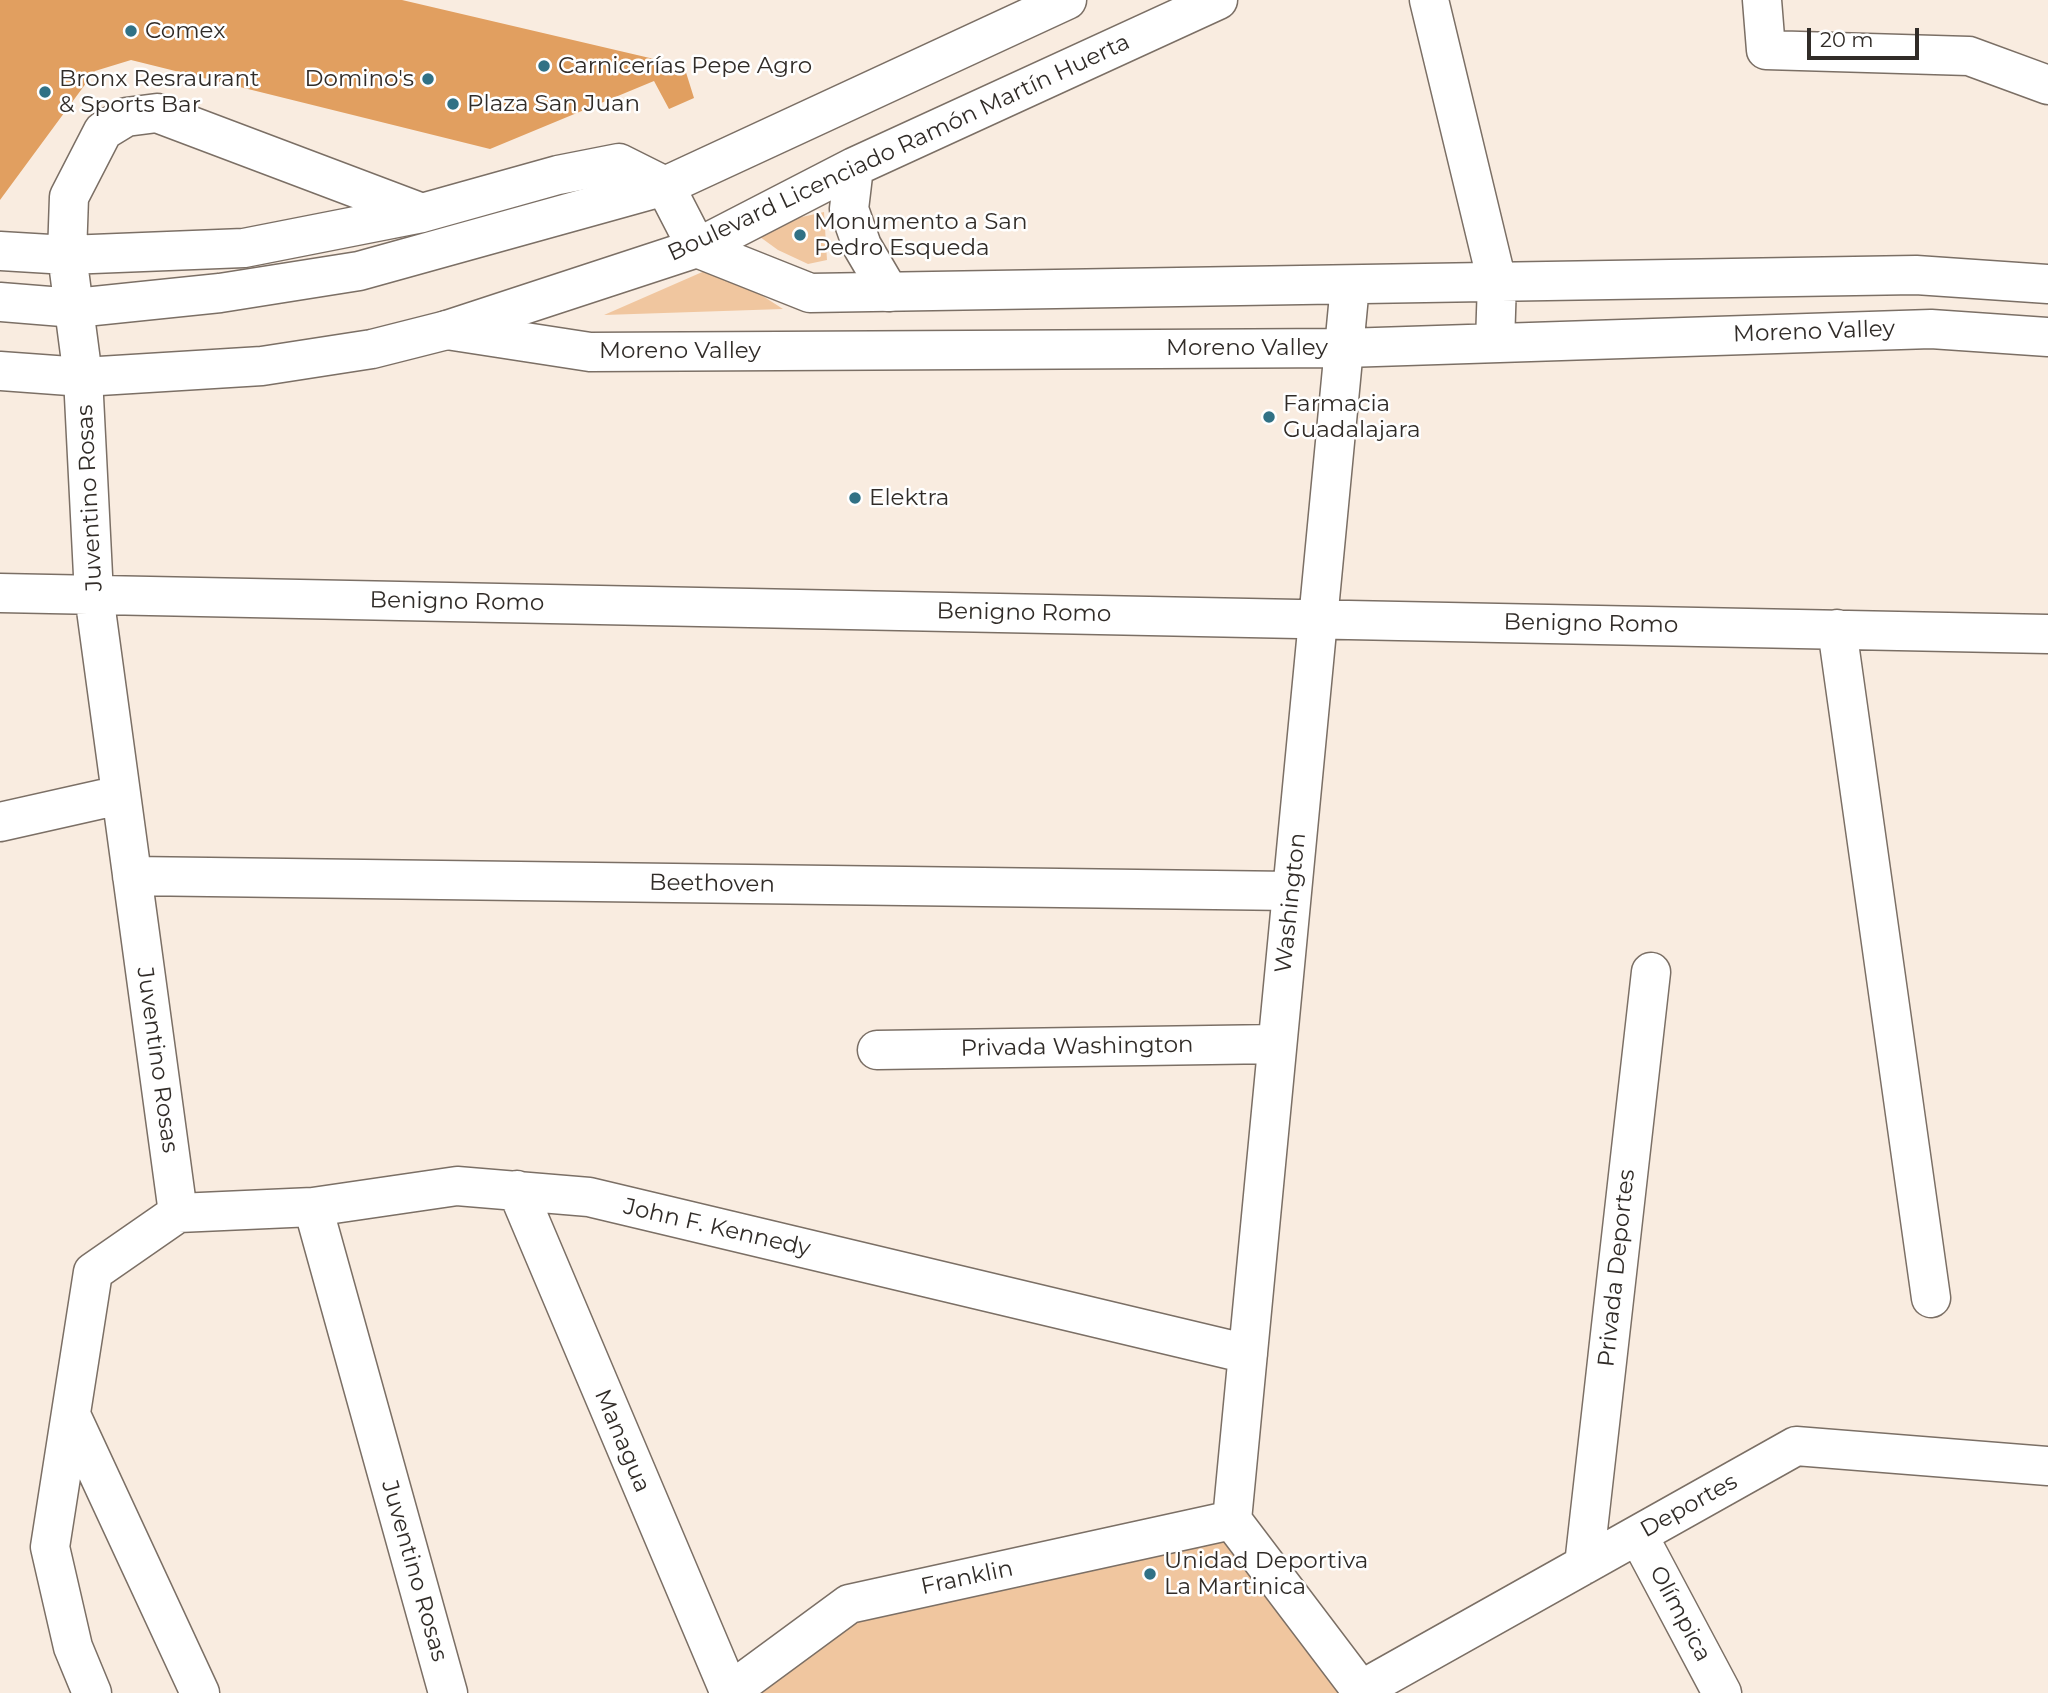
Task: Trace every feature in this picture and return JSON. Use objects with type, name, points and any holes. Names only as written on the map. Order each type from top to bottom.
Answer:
[{"type":"street","points":[[0,302],[75,308],[220,293],[359,271],[665,186],[1067,0]]},
{"type":"street","name":"Boulevard Licenciado Ramón Martín Huerta","points":[[0,371],[83,377],[262,366],[372,349],[447,330],[697,248],[854,167],[1218,0]]},
{"type":"street","points":[[1429,0],[1497,282],[1495,343]]},
{"type":"street","points":[[1762,0],[1766,50],[1969,56],[2048,85]]},
{"type":"street","name":"Juventino Rosas","points":[[178,1213],[94,595],[83,377],[67,256],[69,197],[103,131],[126,117],[157,113],[422,213]]},
{"type":"street","points":[[0,251],[67,256],[244,248],[422,213],[558,175],[619,163],[665,186],[697,248],[810,293],[1916,275],[2048,284]]},
{"type":"street","points":[[854,167],[849,209],[862,246],[889,292]]},
{"type":"street","name":"Washington","points":[[1232,1520],[1350,285]]},
{"type":"street","name":"Moreno Valley","points":[[447,330],[590,352],[1345,348],[1931,329],[2048,337]]},
{"type":"street","name":"Benigno Romo","points":[[0,593],[1837,629],[2047,641]]},
{"type":"street","points":[[1837,629],[1931,1298]]},
{"type":"street","points":[[0,822],[120,794]]},
{"type":"street","name":"Beethoven","points":[[132,876],[1293,891]]},
{"type":"street","name":"Privada Deportes","points":[[1584,1564],[1651,972]]},
{"type":"street","name":"Privada Washington","points":[[877,1050],[1277,1044]]},
{"type":"street","name":"John F. Kennedy","points":[[178,1213],[313,1207],[457,1186],[589,1197],[1248,1354]]},
{"type":"street","name":"Managua","points":[[517,1191],[728,1692]]},
{"type":"street","name":"Juventino Rosas","points":[[313,1207],[448,1693]]},
{"type":"street","points":[[92,1693],[73,1647],[50,1547],[93,1272],[178,1213]]},
{"type":"street","points":[[71,1415],[200,1693]]},
{"type":"street","name":"Deportes","points":[[1362,1692],[1796,1446],[2048,1466]]},
{"type":"street","points":[[1232,1520],[1362,1692]]},
{"type":"street","name":"Franklin","points":[[728,1692],[849,1604],[1232,1520]]},
{"type":"street","name":"Olímpica","points":[[1638,1535],[1722,1693]]},
{"type":"shaded area","points":[[824,212],[827,260],[808,264],[778,250],[749,229]]},
{"type":"shaded area","points":[[716,266],[783,309],[604,315]]},
{"type":"shaded area","name":"Unidad Deportiva La Martinica","points":[[1227,1528],[1345,1693],[748,1693],[852,1620]]},
{"type":"building","name":"Plaza San Juan","points":[[0,0],[402,0],[684,66],[694,98],[669,109],[654,81],[490,149],[131,60],[95,71],[0,200]]},
{"type":"place","name":"Comex","points":[[131,31]]},
{"type":"place","name":"Carnicerías Pepe Agro","points":[[544,66]]},
{"type":"place","name":"Domino's","points":[[428,79]]},
{"type":"place","name":"Bronx Resraurant & Sports Bar","points":[[45,92]]},
{"type":"place","name":"Plaza San Juan","points":[[453,104]]},
{"type":"place","name":"Monumento a San Pedro Esqueda","points":[[800,235]]},
{"type":"place","name":"Farmacia Guadalajara","points":[[1269,417]]},
{"type":"place","name":"Elektra","points":[[855,498]]},
{"type":"place","name":"Unidad Deportiva La Martinica","points":[[1150,1574]]}]
